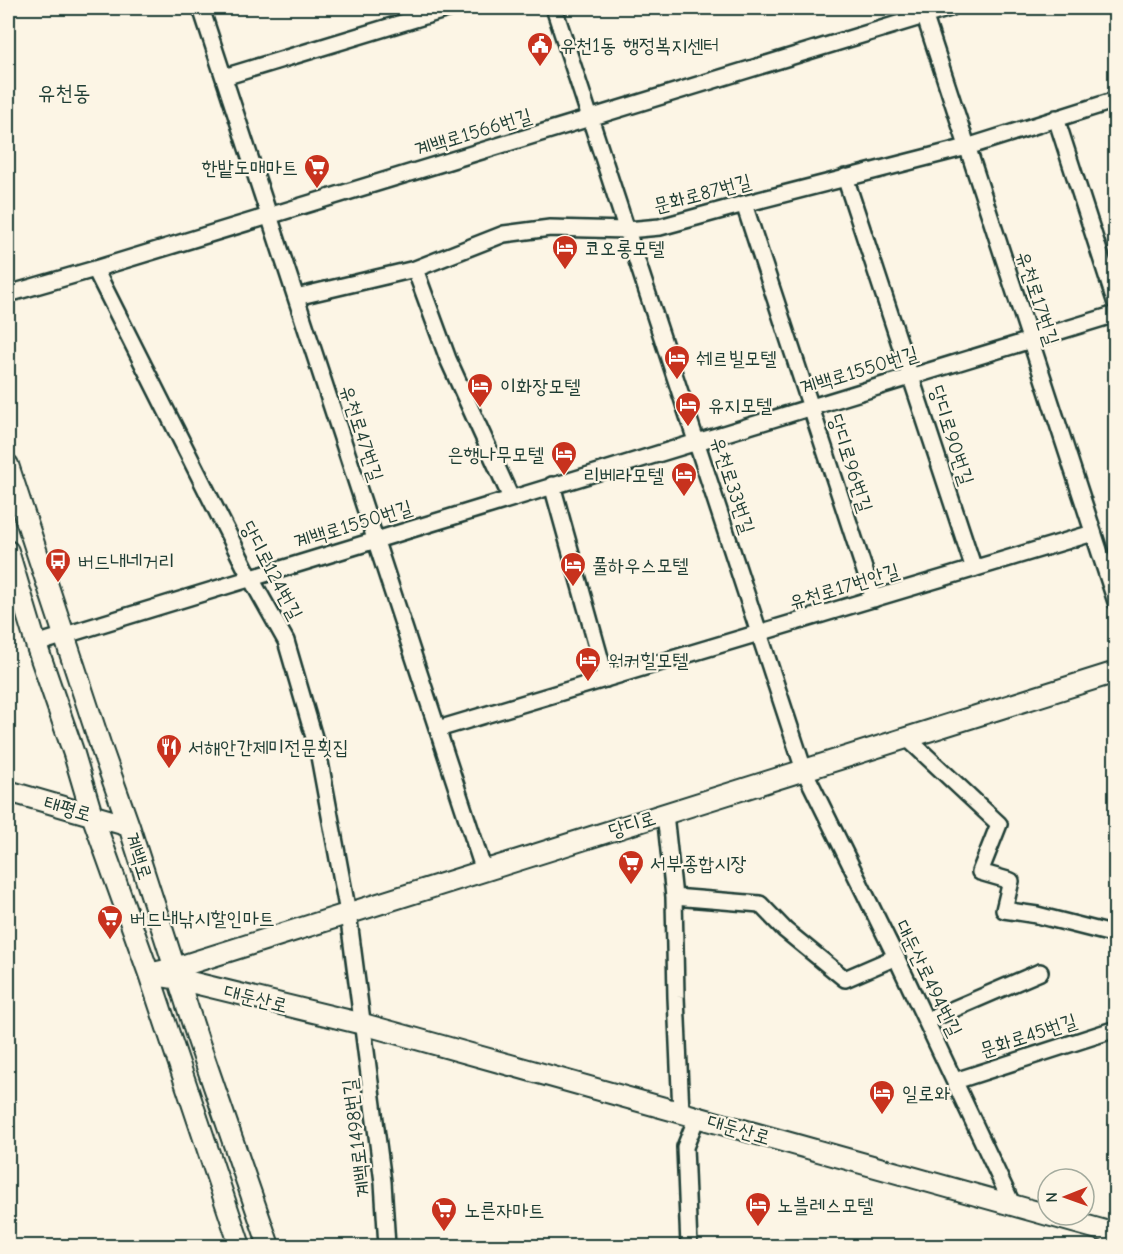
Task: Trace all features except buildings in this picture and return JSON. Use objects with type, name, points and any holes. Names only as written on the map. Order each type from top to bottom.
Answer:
[{"type":"main road","name":"계백로","points":[[8,465],[269,1246]]},
{"type":"main road","name":"계백로","points":[[8,552],[92,815],[149,974],[240,1246]]},
{"type":"main road","name":"당디로","points":[[149,974],[177,974],[348,913],[1116,672]]},
{"type":"main road","name":"태평로","points":[[8,791],[129,826]]},
{"type":"main road","name":"대둔산로","points":[[177,974],[1116,1234]]},
{"type":"street","name":"유천로47번길","points":[[201,8],[484,871]]},
{"type":"street","points":[[224,77],[451,8]]},
{"type":"street","name":"유천로33번길","points":[[554,8],[804,770]]},
{"type":"street","name":"계백로1566번길","points":[[8,294],[591,118],[923,11],[950,8]]},
{"type":"street","name":"유천로17번길","points":[[923,11],[1116,602]]},
{"type":"street","name":"문화로87번길","points":[[296,297],[415,269],[504,234],[550,228],[627,230],[660,227],[967,147],[1116,100]]},
{"type":"street","points":[[1056,118],[1116,304]]},
{"type":"street","name":"당디로90번길","points":[[845,177],[974,569]]},
{"type":"street","name":"당디로96번길","points":[[744,204],[874,599]]},
{"type":"street","name":"당디로124번길","points":[[95,269],[250,577],[286,641],[318,751],[348,913]]},
{"type":"street","points":[[415,269],[448,359],[511,498]]},
{"type":"street","name":"계백로1550번길","points":[[36,644],[1116,314]]},
{"type":"street","points":[[552,485],[606,679]]},
{"type":"street","name":"유천로17번안길","points":[[438,729],[1093,533]]},
{"type":"street","points":[[906,737],[999,824],[980,872],[1011,881],[1004,910],[1037,915],[1116,934]]},
{"type":"street","name":"대둔산로494번길","points":[[804,770],[896,957],[1013,1206]]},
{"type":"street","points":[[665,813],[674,897],[676,997],[689,1114],[686,1147],[689,1246]]},
{"type":"street","points":[[674,897],[760,904],[785,930],[844,979],[896,957]]},
{"type":"street","points":[[348,913],[363,1024]]},
{"type":"street","points":[[926,1021],[1040,972]]},
{"type":"street","name":"계백로1498번길","points":[[363,1024],[383,1182],[387,1246]]},
{"type":"street","name":"문화로45번길","points":[[955,1081],[1116,1029]]},
{"type":"place","name":"유천1동 행정복지센터","points":[[540,68]]},
{"type":"place","name":"한밭도매마트","points":[[317,190]]},
{"type":"place","name":"코오롱모텔","points":[[565,271]]},
{"type":"place","name":"쉐르빌모텔","points":[[677,381]]},
{"type":"place","name":"이화장모텔","points":[[480,409]]},
{"type":"place","name":"유지모텔","points":[[688,428]]},
{"type":"place","name":"은행나무모텔","points":[[564,477]]},
{"type":"place","name":"리베라모텔","points":[[684,498]]},
{"type":"place","name":"버드내네거리","points":[[58,584]]},
{"type":"place","name":"풀하우스모텔","points":[[573,588]]},
{"type":"place","name":"워커힐모텔","points":[[588,683]]},
{"type":"place","name":"서해안간제미전문횟집","points":[[169,770]]},
{"type":"place","name":"서부종합시장","points":[[631,886]]},
{"type":"place","name":"버드내낚시할인마트","points":[[110,941]]},
{"type":"place","name":"일로와","points":[[882,1116]]},
{"type":"place","name":"노블레스모텔","points":[[758,1228]]},
{"type":"place","name":"노른자마트","points":[[444,1233]]},
{"type":"district","name":"유천동","points":[[64,92]]}]
